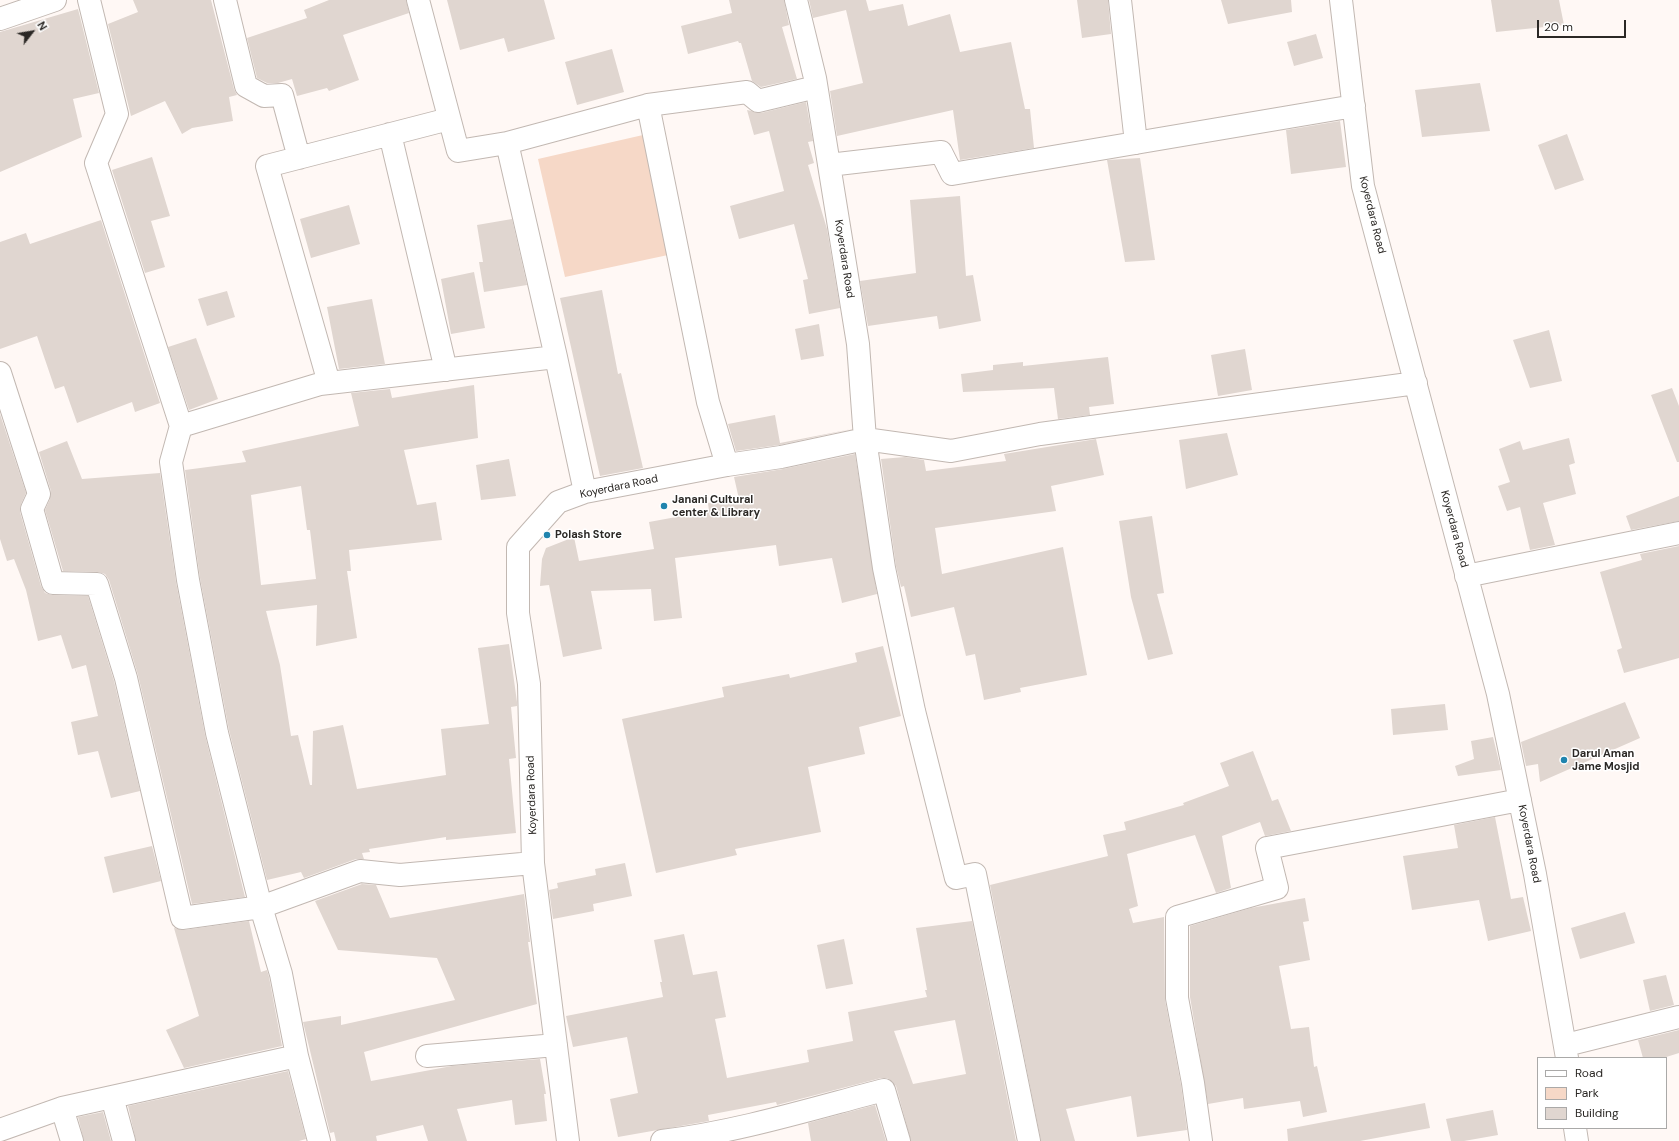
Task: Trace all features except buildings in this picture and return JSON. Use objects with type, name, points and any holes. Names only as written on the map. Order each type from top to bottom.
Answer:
[{"type":"street","points":[[0,19],[55,0]]},
{"type":"street","points":[[89,0],[117,114],[96,163],[181,426],[171,462],[188,580],[218,733],[261,907],[281,974],[297,1056],[319,1141]]},
{"type":"street","points":[[225,0],[246,86],[264,96],[282,95],[299,158]]},
{"type":"street","points":[[418,0],[458,151],[507,143],[648,105],[747,92],[758,101],[816,87]]},
{"type":"street","name":"Koyerdara Road","points":[[568,1141],[533,863],[529,684],[518,613],[518,547],[558,502],[585,492],[727,465],[781,457],[865,439],[858,344],[816,87],[796,0]]},
{"type":"street","points":[[1120,0],[1136,143]]},
{"type":"street","name":"Koyerdara Road","points":[[1342,0],[1363,186],[1498,694],[1535,874],[1566,1052]]},
{"type":"street","points":[[648,105],[708,402],[727,465]]},
{"type":"street","points":[[829,164],[942,152],[952,174],[1354,106]]},
{"type":"street","points":[[329,383],[267,166],[449,119]]},
{"type":"street","points":[[390,134],[446,370]]},
{"type":"street","points":[[507,143],[585,492]]},
{"type":"street","points":[[181,426],[329,383],[556,357]]},
{"type":"street","points":[[0,373],[39,494],[32,509],[52,583],[97,584],[126,678],[182,918],[261,907],[360,871],[400,875],[533,863]]},
{"type":"street","points":[[1029,1141],[975,874],[956,878],[914,711],[884,568],[865,439],[951,451],[1040,434],[1416,383]]},
{"type":"street","points":[[1466,576],[1679,533]]},
{"type":"street","points":[[1201,1141],[1193,1083],[1177,998],[1177,917],[1277,888],[1267,848],[1520,800]]},
{"type":"street","points":[[1566,1052],[1679,1017]]},
{"type":"street","points":[[427,1056],[556,1046]]},
{"type":"street","points":[[0,1130],[62,1108],[297,1056]]},
{"type":"street","points":[[662,1141],[685,1138],[788,1115],[884,1090],[898,1141]]},
{"type":"street","points":[[112,1097],[124,1141]]},
{"type":"street","points":[[62,1108],[72,1141]]},
{"type":"street","points":[[1575,1129],[1577,1141]]},
{"type":"green space","points":[[643,135],[668,255],[565,277],[538,159]]},
{"type":"place","name":"Janani Cultural center & Library","points":[[664,506]]},
{"type":"place","name":"Polash Store","points":[[547,535]]},
{"type":"place","name":"Darul Aman Jame Mosjid","points":[[1564,760]]}]
